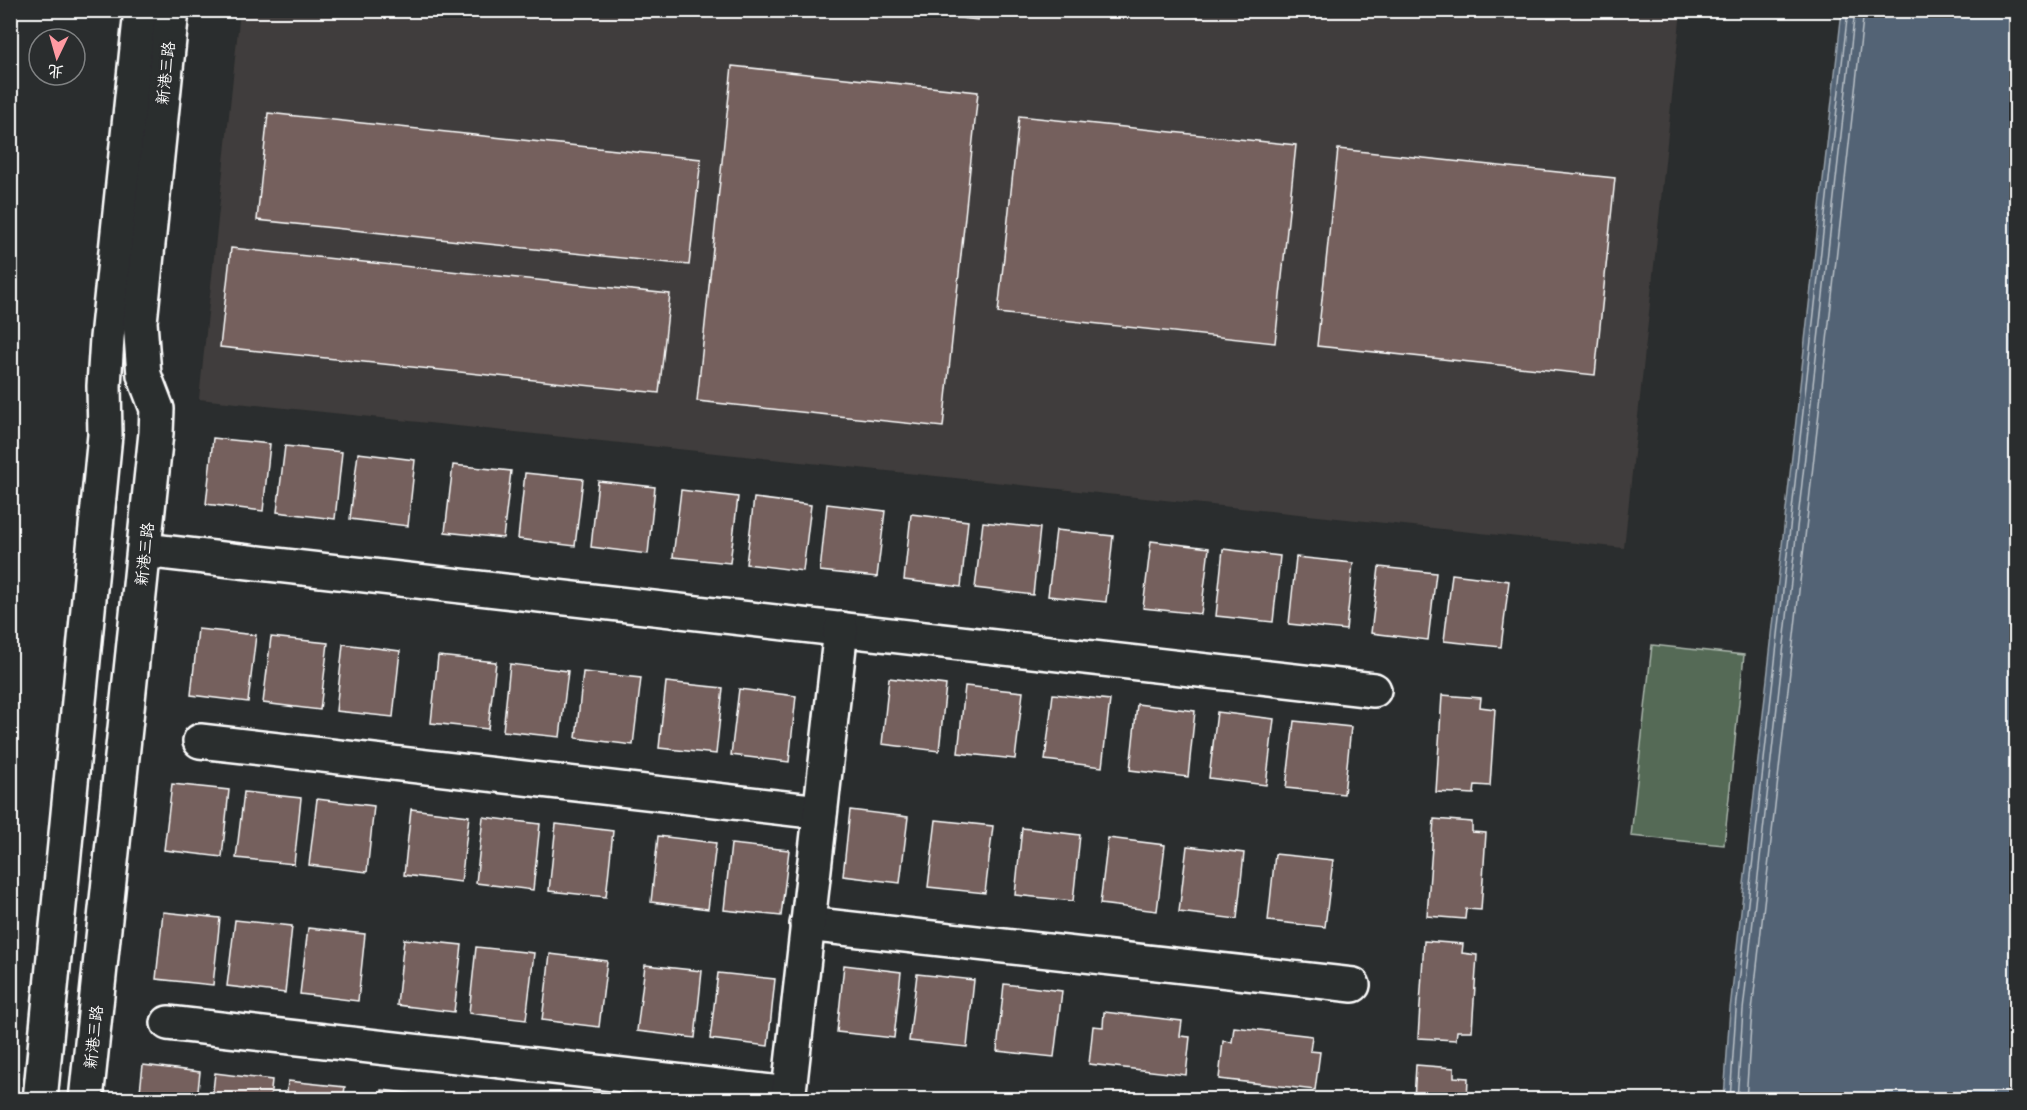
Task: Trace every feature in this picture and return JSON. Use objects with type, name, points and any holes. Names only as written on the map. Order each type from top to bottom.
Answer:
[{"type":"street","name":"新港三路","points":[[40,1100],[105,435],[104,386],[107,338],[141,10]]},
{"type":"street","name":"新港三路","points":[[86,1100],[157,409],[144,375],[140,322],[172,10]]},
{"type":"street","points":[[144,550],[1374,690]]},
{"type":"street","points":[[168,1023],[788,1097],[841,629]]},
{"type":"street","points":[[200,741],[820,812]]},
{"type":"street","points":[[807,924],[1353,986]]},
{"type":"shaded area","points":[[240,11],[1681,11],[1624,548],[199,399]]},
{"type":"green space","points":[[1652,645],[1744,655],[1724,845],[1631,836]]},
{"type":"water","points":[[1842,11],[2016,11],[2016,1099],[1724,1099],[1730,1009]]},
{"type":"building","points":[[883,10],[979,10],[978,20]]},
{"type":"building","points":[[732,66],[978,92],[943,427],[697,401]]},
{"type":"building","points":[[268,113],[701,159],[689,265],[257,220]]},
{"type":"building","points":[[1019,116],[1296,145],[1275,343],[998,313]]},
{"type":"building","points":[[1338,149],[1615,178],[1595,375],[1317,346]]},
{"type":"building","points":[[231,248],[670,294],[659,393],[220,347]]},
{"type":"building","points":[[213,438],[270,444],[263,511],[206,504]]},
{"type":"building","points":[[285,446],[342,452],[335,519],[277,512]]},
{"type":"building","points":[[358,453],[415,460],[408,526],[350,519]]},
{"type":"building","points":[[453,465],[511,471],[503,538],[445,532]]},
{"type":"building","points":[[525,473],[583,479],[575,546],[518,539]]},
{"type":"building","points":[[598,481],[655,487],[648,554],[591,547]]},
{"type":"building","points":[[681,490],[738,497],[730,563],[673,557]]},
{"type":"building","points":[[754,498],[811,505],[803,571],[746,564]]},
{"type":"building","points":[[827,504],[885,511],[877,577],[820,571]]},
{"type":"building","points":[[911,514],[968,521],[961,587],[904,580]]},
{"type":"building","points":[[983,522],[1040,528],[1033,595],[975,588]]},
{"type":"building","points":[[1056,530],[1113,536],[1106,602],[1048,596]]},
{"type":"building","points":[[1151,541],[1209,548],[1201,614],[1143,608]]},
{"type":"building","points":[[1223,549],[1280,556],[1273,622],[1216,616]]},
{"type":"building","points":[[1296,557],[1353,563],[1346,630],[1289,624]]},
{"type":"building","points":[[1379,567],[1436,573],[1428,640],[1371,633]]},
{"type":"building","points":[[1452,574],[1509,581],[1501,647],[1444,641]]},
{"type":"building","points":[[198,629],[256,635],[248,702],[191,695]]},
{"type":"building","points":[[271,637],[328,643],[320,710],[263,703]]},
{"type":"building","points":[[343,644],[400,651],[393,717],[336,711]]},
{"type":"building","points":[[438,656],[496,662],[488,729],[431,723]]},
{"type":"building","points":[[510,664],[568,671],[560,737],[503,731]]},
{"type":"building","points":[[583,672],[641,678],[633,745],[576,738]]},
{"type":"building","points":[[889,678],[946,685],[939,751],[882,744]]},
{"type":"building","points":[[666,682],[723,688],[716,754],[659,748]]},
{"type":"building","points":[[965,686],[1023,692],[1015,759],[958,753]]},
{"type":"building","points":[[739,689],[796,696],[789,762],[731,755]]},
{"type":"building","points":[[1053,694],[1110,700],[1102,767],[1045,760]]},
{"type":"building","points":[[1442,695],[1481,698],[1480,707],[1495,709],[1490,786],[1475,785],[1474,794],[1436,792]]},
{"type":"building","points":[[1137,704],[1195,711],[1188,777],[1130,770]]},
{"type":"building","points":[[1217,712],[1274,719],[1266,785],[1209,778]]},
{"type":"building","points":[[1294,721],[1351,727],[1344,794],[1286,788]]},
{"type":"building","points":[[172,784],[229,790],[222,857],[164,850]]},
{"type":"building","points":[[244,792],[301,798],[294,864],[236,858]]},
{"type":"building","points":[[317,799],[374,806],[367,872],[309,865]]},
{"type":"building","points":[[411,809],[469,816],[461,882],[404,875]]},
{"type":"building","points":[[850,810],[908,817],[900,883],[843,876]]},
{"type":"building","points":[[483,817],[540,824],[533,890],[476,883]]},
{"type":"building","points":[[1434,819],[1472,822],[1472,832],[1486,833],[1481,910],[1466,909],[1465,919],[1427,916]]},
{"type":"building","points":[[936,820],[993,826],[985,893],[928,887]]},
{"type":"building","points":[[556,824],[613,831],[606,897],[549,891]]},
{"type":"building","points":[[1022,828],[1080,835],[1073,901],[1015,895]]},
{"type":"building","points":[[658,836],[716,843],[708,909],[651,902]]},
{"type":"building","points":[[1108,838],[1165,845],[1157,911],[1100,904]]},
{"type":"building","points":[[731,844],[789,850],[781,916],[724,910]]},
{"type":"building","points":[[1187,846],[1244,853],[1237,919],[1179,912]]},
{"type":"building","points":[[1275,854],[1333,860],[1325,927],[1268,921]]},
{"type":"building","points":[[163,912],[220,918],[213,985],[156,979]]},
{"type":"building","points":[[235,920],[292,926],[285,993],[227,986]]},
{"type":"building","points":[[308,928],[365,934],[358,1001],[300,994]]},
{"type":"building","points":[[404,939],[462,945],[454,1012],[397,1005]]},
{"type":"building","points":[[1424,941],[1463,944],[1462,953],[1477,955],[1472,1031],[1457,1031],[1456,1040],[1418,1038]]},
{"type":"building","points":[[476,947],[534,953],[526,1020],[469,1013]]},
{"type":"building","points":[[550,954],[607,961],[599,1027],[542,1020]]},
{"type":"building","points":[[645,965],[702,971],[695,1038],[637,1031]]},
{"type":"building","points":[[844,965],[901,972],[894,1038],[837,1032]]},
{"type":"building","points":[[718,973],[775,979],[768,1046],[710,1039]]},
{"type":"building","points":[[917,974],[974,980],[967,1047],[909,1041]]},
{"type":"building","points":[[1004,984],[1062,991],[1054,1057],[997,1051]]},
{"type":"building","points":[[1104,1012],[1182,1021],[1180,1036],[1190,1037],[1186,1075],[1089,1064],[1093,1026],[1103,1027]]},
{"type":"building","points":[[1234,1027],[1312,1036],[1310,1051],[1320,1052],[1315,1090],[1219,1079],[1223,1041],[1232,1042]]},
{"type":"building","points":[[143,1065],[200,1072],[197,1100],[139,1100]]},
{"type":"building","points":[[1416,1065],[1454,1068],[1454,1077],[1468,1078],[1467,1100],[1414,1100]]},
{"type":"building","points":[[215,1073],[272,1080],[270,1100],[212,1100]]},
{"type":"building","points":[[288,1081],[345,1087],[343,1100],[286,1100]]},
{"type":"building","points":[[382,1090],[439,1097],[439,1100],[381,1100]]}]
